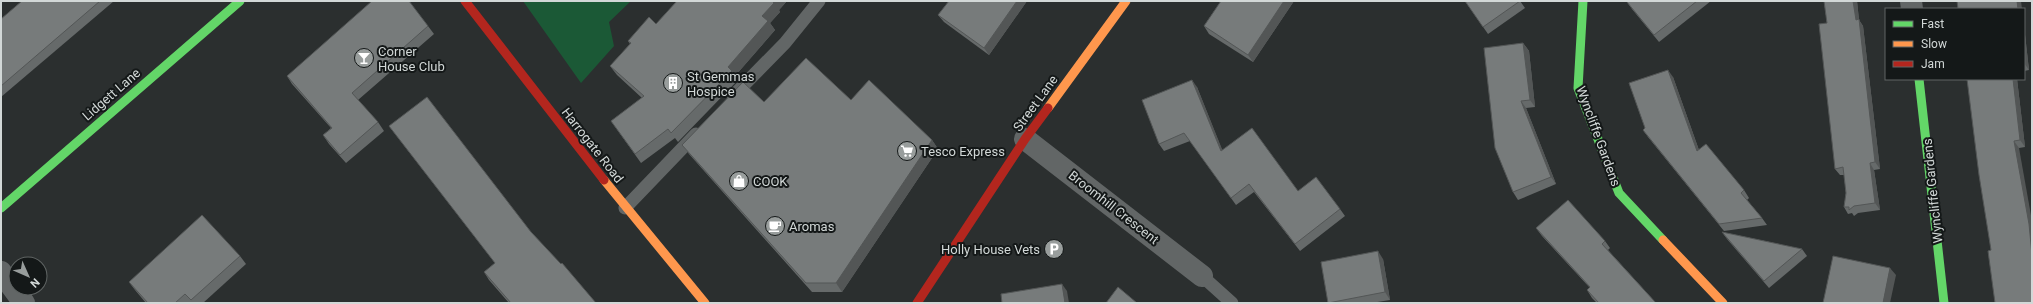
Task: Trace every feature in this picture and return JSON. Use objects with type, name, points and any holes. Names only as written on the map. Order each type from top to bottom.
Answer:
[{"type":"street","name":"Lidgett Lane","points":[[1,208],[240,1]]},
{"type":"street","name":"Harrogate Road","points":[[464,1],[625,208],[705,303]]},
{"type":"street","name":"Street Lane","points":[[917,303],[1025,139],[1126,1]]},
{"type":"street","name":"Wyncliffe Gardens","points":[[1582,1],[1578,88],[1619,192],[1723,303]]},
{"type":"street","name":"Wyncliffe Gardens","points":[[1919,80],[1944,303]]},
{"type":"street","name":"Broomhill Crescent","points":[[1025,139],[1202,276]]},
{"type":"street","points":[[1,272],[24,303]]},
{"type":"lane","points":[[726,103],[785,43],[819,1]]},
{"type":"lane","points":[[625,208],[705,125]]},
{"type":"lane","points":[[1202,276],[1232,303]]},
{"type":"green space","points":[[523,1],[631,1],[609,22],[614,46],[581,83]]},
{"type":"building","points":[[22,1],[100,1],[1,86],[1,19]]},
{"type":"building","name":"Corner House Club","points":[[372,1],[409,1],[428,26],[352,93],[378,122],[340,155],[323,135],[332,128],[287,76]]},
{"type":"building","name":"St Gemmas Hospice","points":[[677,1],[772,1],[774,3],[762,16],[768,21],[728,67],[732,71],[671,133],[668,129],[635,154],[611,121],[644,96],[610,66],[631,43],[628,41],[649,17],[656,24]]},
{"type":"building","points":[[949,1],[1017,1],[984,48],[938,15]]},
{"type":"building","points":[[1221,1],[1284,1],[1248,55],[1204,26]]},
{"type":"building","points":[[1465,1],[1520,1],[1483,27]]},
{"type":"building","points":[[1697,1],[1654,35],[1627,2]]},
{"type":"building","points":[[1824,1],[1853,1],[1856,20],[1859,19],[1875,162],[1870,163],[1875,203],[1854,206],[1849,210],[1849,207],[1844,207],[1846,193],[1843,167],[1835,169],[1819,24],[1827,23]]},
{"type":"building","points":[[1957,1],[2017,1],[2018,8],[1958,8]]},
{"type":"building","points":[[1523,43],[1530,100],[1521,101],[1551,177],[1513,192],[1495,148],[1484,48]]},
{"type":"building","points":[[806,58],[851,100],[869,80],[932,140],[836,283],[806,283],[682,145],[743,82],[764,102]]},
{"type":"building","points":[[1668,70],[1697,151],[1706,144],[1744,190],[1741,193],[1762,218],[1719,224],[1643,130],[1645,128],[1629,83]]},
{"type":"building","points":[[1192,80],[1221,151],[1252,128],[1298,191],[1316,177],[1340,209],[1295,244],[1249,184],[1231,198],[1184,133],[1159,144],[1142,100]]},
{"type":"building","points":[[1967,80],[2013,80],[2020,140],[2014,141],[2029,224],[2032,255],[2032,303],[1995,303],[1988,251],[1991,250],[1979,175]]},
{"type":"building","points":[[427,97],[531,232],[561,264],[562,263],[596,303],[511,303],[484,272],[495,263],[389,126]]},
{"type":"building","points":[[1568,200],[1605,241],[1602,244],[1656,303],[1599,303],[1587,290],[1590,287],[1536,228]]},
{"type":"building","points":[[202,215],[240,256],[191,300],[185,294],[175,303],[148,303],[129,282]]},
{"type":"building","points":[[1722,232],[1802,249],[1764,281]]},
{"type":"building","points":[[1378,251],[1385,292],[1328,303],[1321,262]]},
{"type":"building","points":[[1833,256],[1890,268],[1883,303],[1823,303]]},
{"type":"building","points":[[1062,284],[1065,303],[1002,303],[1001,294]]},
{"type":"building","points":[[1118,287],[1137,303],[1106,303]]},
{"type":"traffic: fast","points":[[1,208],[240,1]]},
{"type":"traffic: fast","points":[[1583,1],[1578,88],[1619,193],[1663,240]]},
{"type":"traffic: fast","points":[[1919,80],[1944,303]]},
{"type":"traffic: slow","points":[[1048,108],[1126,1]]},
{"type":"traffic: slow","points":[[604,180],[705,303]]},
{"type":"traffic: slow","points":[[1663,240],[1723,303]]},
{"type":"traffic: jam","points":[[465,1],[604,180]]},
{"type":"traffic: jam","points":[[917,303],[1025,139],[1048,108]]},
{"type":"place","name":"Corner House Club","points":[[364,58]]},
{"type":"place","name":"St Gemmas Hospice","points":[[673,83]]},
{"type":"place","name":"Tesco Express","points":[[907,151]]},
{"type":"place","name":"COOK","points":[[739,181]]},
{"type":"place","name":"Aromas","points":[[775,226]]},
{"type":"place","name":"Holly House Vets","points":[[1054,249]]}]
